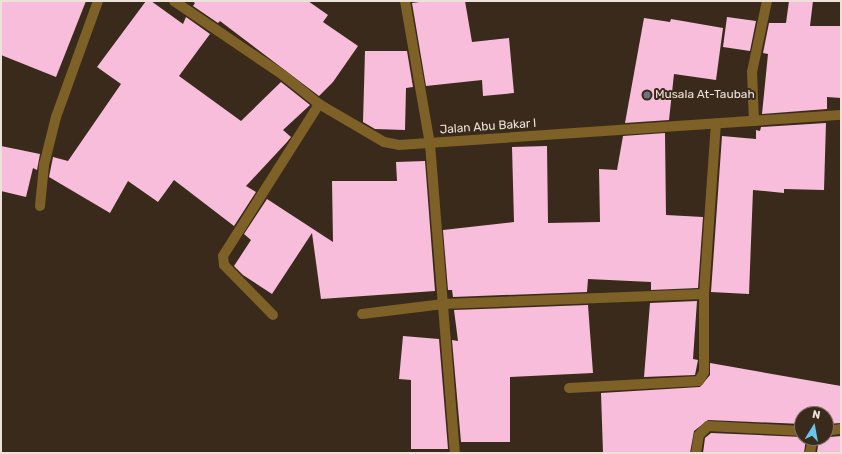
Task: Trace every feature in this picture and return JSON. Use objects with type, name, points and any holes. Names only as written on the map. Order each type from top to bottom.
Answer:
[{"type":"street","points":[[40,206],[44,165],[56,117],[98,1]]},
{"type":"street","points":[[405,1],[430,144],[455,453]]},
{"type":"street","points":[[754,121],[752,72],[767,1]]},
{"type":"street","name":"Jalan Abu Bakar I","points":[[179,2],[283,75],[319,104],[384,142],[399,145],[841,115]]},
{"type":"street","points":[[273,315],[224,265],[223,256],[319,104]]},
{"type":"street","points":[[569,388],[699,381],[704,372],[704,294],[716,123]]},
{"type":"street","points":[[362,314],[443,304],[704,294]]},
{"type":"street","points":[[696,453],[699,435],[708,426],[794,431]]},
{"type":"building","points":[[1,1],[86,1],[56,77],[1,55]]},
{"type":"building","points":[[146,1],[151,1],[183,24],[186,17],[210,34],[179,76],[241,121],[281,82],[310,105],[283,130],[291,137],[246,186],[256,192],[234,226],[174,180],[158,202],[128,181],[110,213],[49,177],[53,157],[68,161],[121,84],[97,67]]},
{"type":"building","points":[[192,1],[308,1],[328,15],[323,22],[358,46],[333,82],[319,96],[220,21],[218,23],[193,6],[195,3]]},
{"type":"building","points":[[427,1],[465,1],[472,42],[509,38],[514,93],[483,96],[482,80],[426,86],[412,3]]},
{"type":"building","points":[[789,1],[813,1],[810,26],[841,26],[841,98],[827,97],[827,109],[762,114],[768,54],[763,53],[769,23],[786,23]]},
{"type":"building","points":[[727,17],[756,21],[750,51],[723,47]]},
{"type":"building","points":[[644,18],[670,22],[671,19],[723,28],[716,80],[674,74],[669,120],[625,123]]},
{"type":"building","points":[[365,51],[407,51],[413,87],[406,88],[405,130],[375,129],[363,122]]},
{"type":"building","points":[[826,123],[824,190],[784,189],[784,193],[753,190],[749,294],[711,292],[722,136],[756,139],[756,130],[760,131],[761,127]]},
{"type":"building","points":[[665,133],[666,215],[703,217],[698,288],[651,290],[651,282],[588,279],[587,292],[453,297],[452,290],[448,290],[443,230],[514,222],[512,147],[547,146],[548,223],[600,222],[599,169],[617,170],[623,136]]},
{"type":"building","points":[[1,146],[40,154],[37,170],[33,168],[26,197],[1,191]]},
{"type":"building","points":[[425,161],[435,291],[321,299],[312,233],[272,294],[243,275],[234,266],[251,240],[244,234],[267,199],[333,242],[332,181],[397,181],[396,162]]},
{"type":"building","points":[[697,301],[693,359],[698,360],[695,375],[644,377],[650,303]]},
{"type":"building","points":[[588,305],[593,373],[510,377],[510,442],[461,442],[452,340],[458,341],[454,310]]},
{"type":"building","points":[[403,336],[439,339],[448,449],[411,449],[411,380],[399,379]]},
{"type":"building","points":[[710,363],[841,386],[841,423],[834,423],[834,406],[794,406],[794,424],[708,420],[694,431],[690,453],[603,453],[601,393],[700,387],[710,375]]},
{"type":"building","points":[[711,433],[794,437],[794,446],[805,446],[804,453],[703,453],[705,438]]},
{"type":"building","points":[[841,436],[841,453],[817,453],[818,446],[834,446],[834,437]]},
{"type":"place","name":"Musala At-Taubah","points":[[647,95]]}]
